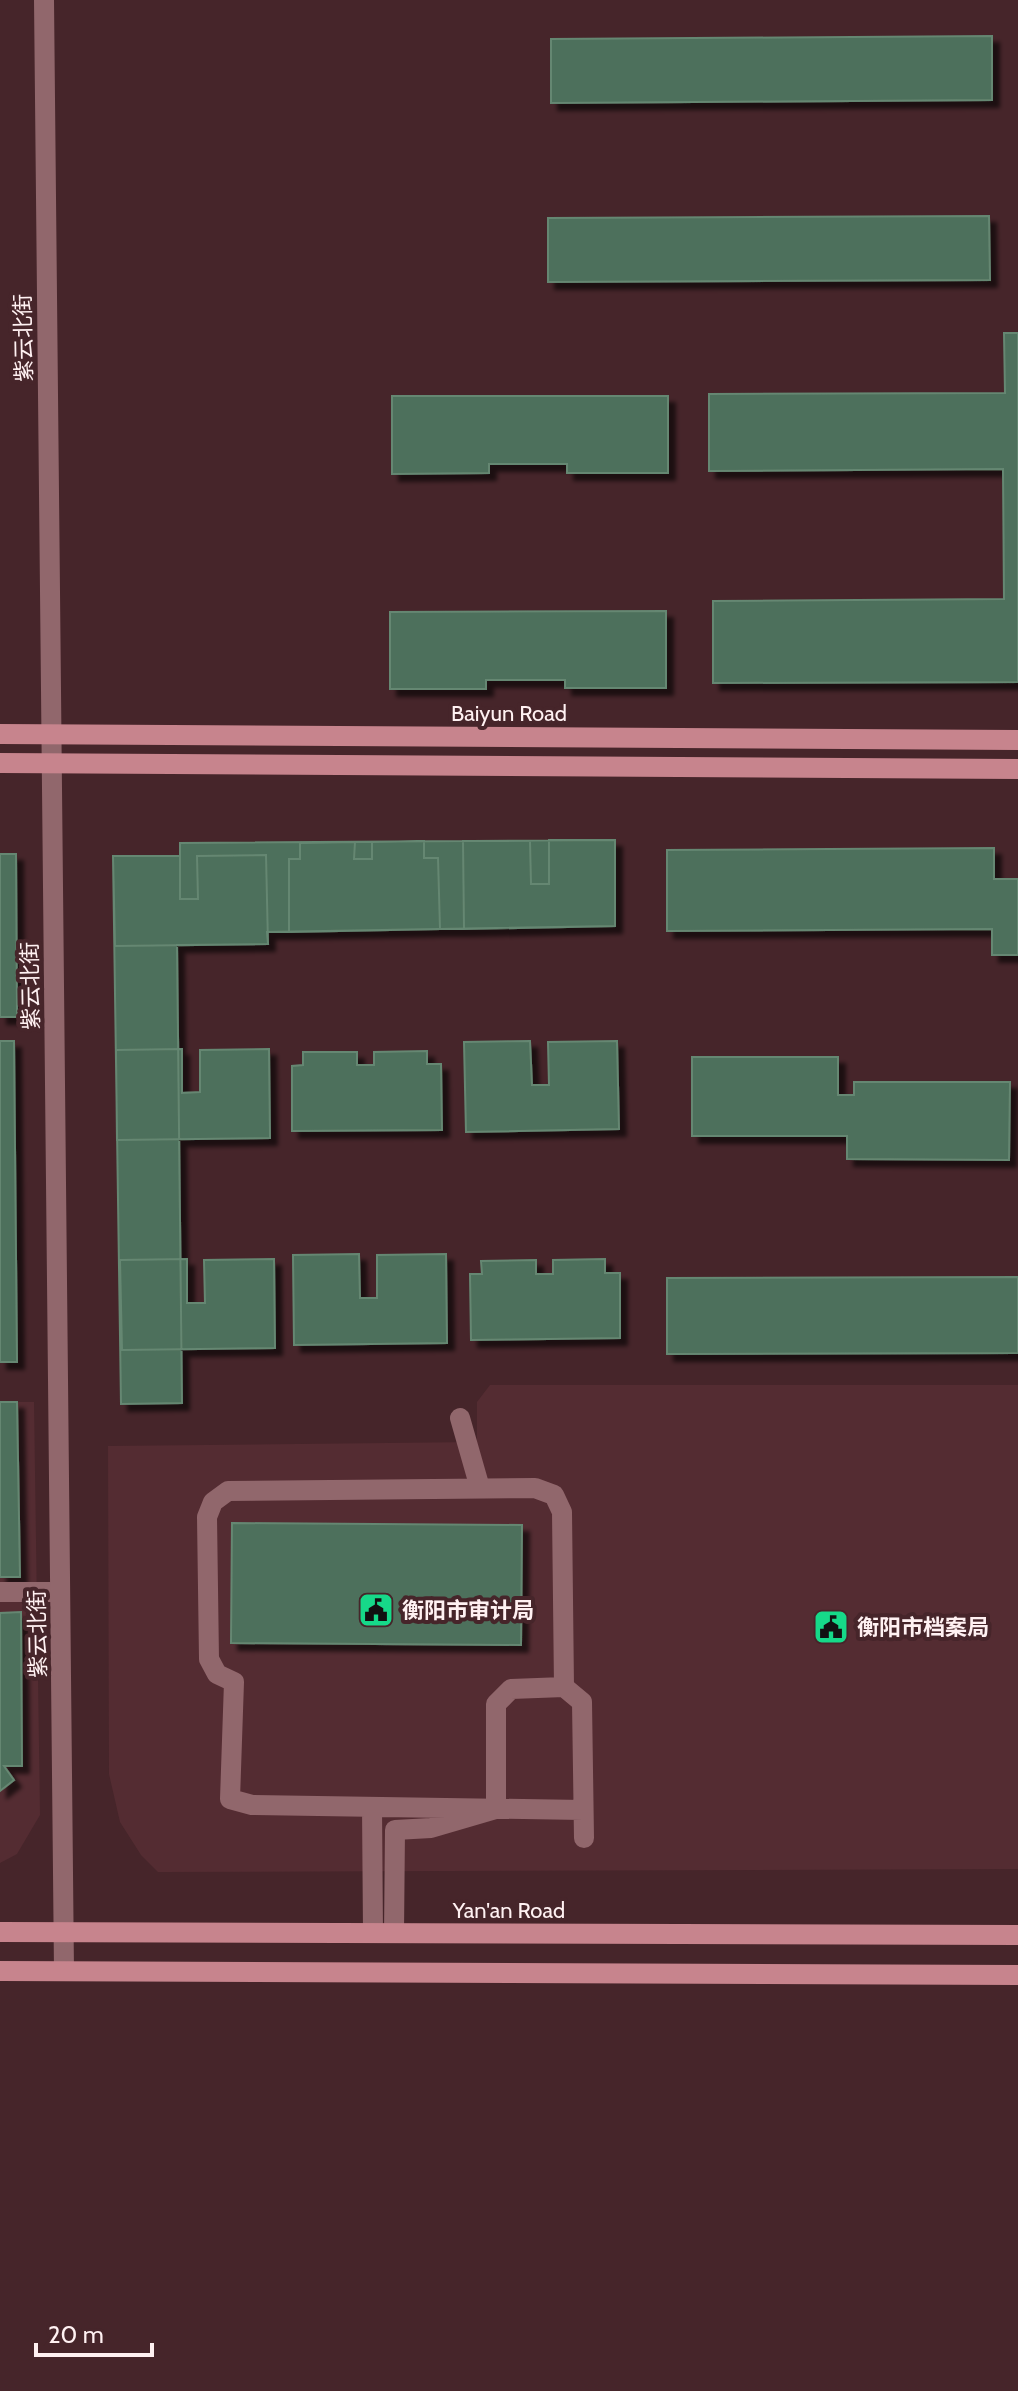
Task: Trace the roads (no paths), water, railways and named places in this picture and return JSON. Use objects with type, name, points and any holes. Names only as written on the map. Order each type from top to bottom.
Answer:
[{"type":"main road","name":"Baiyun Road","points":[[0,734],[1018,740]]},
{"type":"main road","points":[[0,763],[1018,769]]},
{"type":"main road","name":"Yan'an Road","points":[[0,1932],[1018,1935]]},
{"type":"main road","points":[[0,1971],[1018,1975]]},
{"type":"street","name":"紫云北街","points":[[44,0],[64,1971]]},
{"type":"street","points":[[460,1418],[480,1488]]},
{"type":"street","points":[[564,1687],[562,1512],[554,1495],[535,1488],[228,1491],[213,1502],[207,1517],[209,1659],[217,1674],[234,1682],[230,1799],[252,1805],[583,1810]]},
{"type":"street","points":[[0,1592],[60,1592]]},
{"type":"street","points":[[496,1809],[496,1704],[511,1689],[564,1687],[582,1702],[584,1838]]},
{"type":"street","points":[[372,1807],[373,1933]]},
{"type":"street","points":[[394,1933],[395,1830],[431,1828],[496,1809]]},
{"type":"place","name":"衡阳市审计局","points":[[376,1610]]},
{"type":"place","name":"衡阳市档案局","points":[[831,1627]]}]
